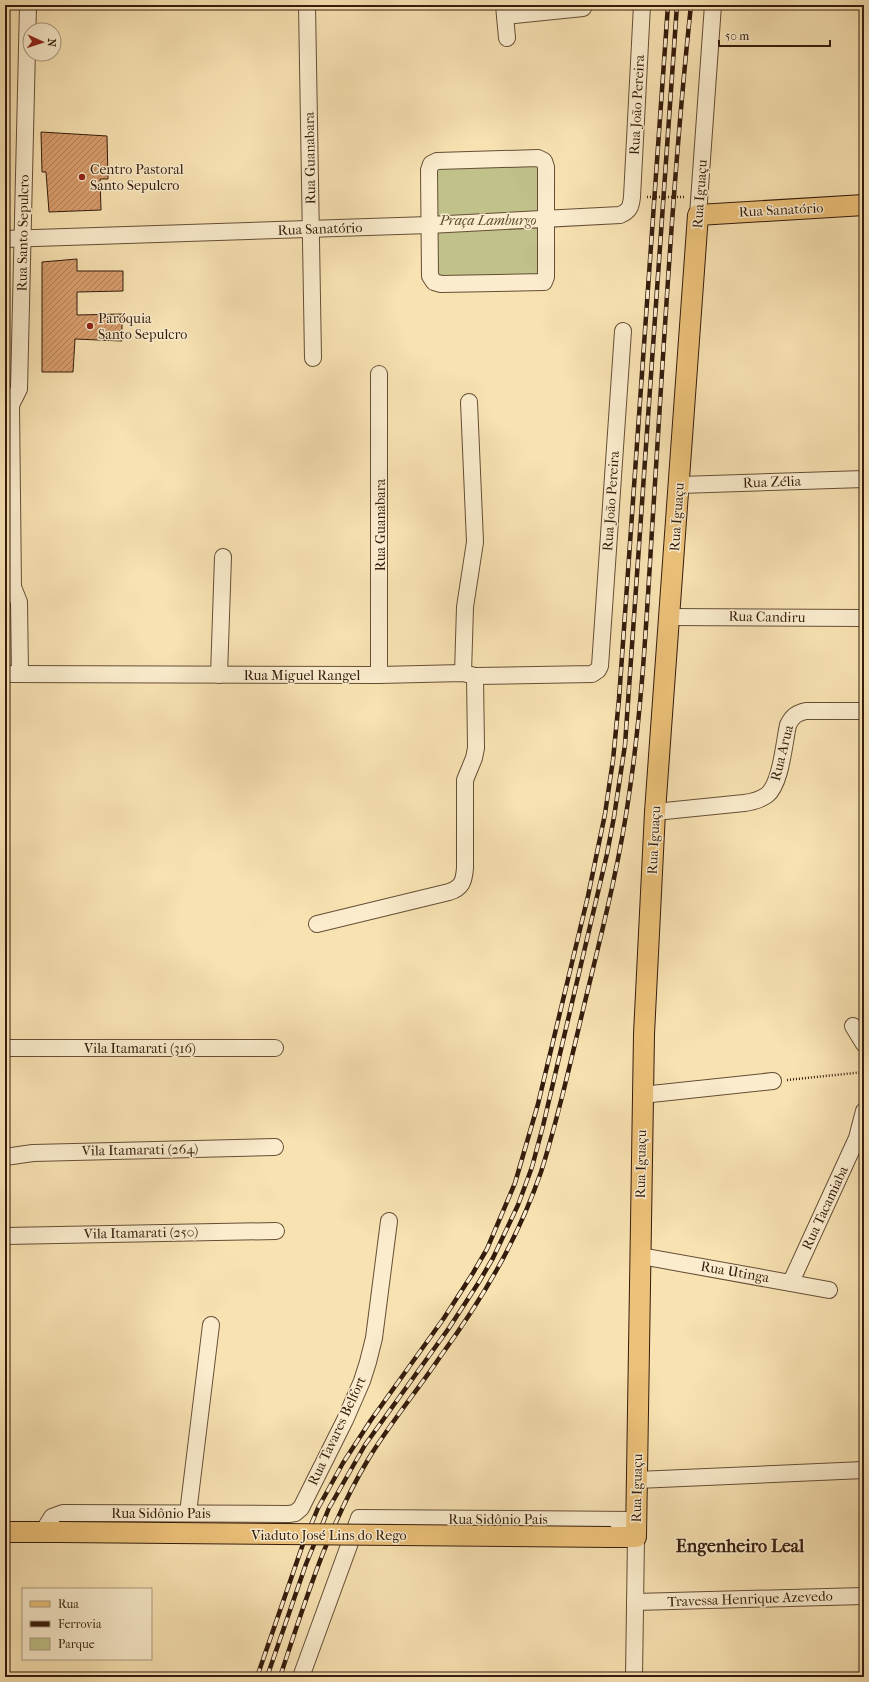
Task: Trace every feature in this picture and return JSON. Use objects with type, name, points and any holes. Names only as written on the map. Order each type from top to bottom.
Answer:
[{"type":"main road","name":"Rua Sanatório","points":[[699,206],[864,205]]},
{"type":"main road","name":"Rua Iguaçu","points":[[636,1528],[641,1256],[642,1095],[655,812],[680,485],[699,206]]},
{"type":"main road","name":"Viaduto José Lins do Rego","points":[[5,1532],[611,1537],[636,1528]]},
{"type":"street","name":"Rua Santo Sepulcro","points":[[13,674],[19,602],[13,587],[11,405],[19,389],[28,5]]},
{"type":"street","name":"Rua Guanabara","points":[[307,5],[313,358]]},
{"type":"street","name":"Rua João Pereira","points":[[632,201],[642,5]]},
{"type":"street","name":"Rua Iguaçu","points":[[699,206],[713,5]]},
{"type":"street","points":[[507,38],[505,11],[548,8],[583,8]]},
{"type":"street","points":[[538,158],[544,160],[546,168],[547,219],[546,277],[544,282],[441,284],[434,282],[430,276],[429,170],[431,164],[437,161],[538,158]]},
{"type":"street","name":"Rua Sanatório","points":[[5,239],[429,225],[620,215],[626,213],[632,201]]},
{"type":"street","name":"Rua João Pereira","points":[[598,670],[600,666],[623,331]]},
{"type":"street","name":"Rua Guanabara","points":[[379,374],[379,675]]},
{"type":"street","points":[[317,924],[449,892],[458,889],[464,879],[465,780],[474,758],[476,748],[469,675],[465,607],[475,542],[469,402]]},
{"type":"street","name":"Rua Zélia","points":[[680,485],[864,479]]},
{"type":"street","points":[[219,675],[223,557]]},
{"type":"street","name":"Rua Candiru","points":[[670,617],[864,618]]},
{"type":"street","name":"Rua Miguel Rangel","points":[[13,674],[469,675],[592,674],[598,670]]},
{"type":"street","name":"Rua Arua","points":[[655,812],[744,803],[758,800],[768,794],[774,787],[788,725],[791,718],[798,713],[806,712],[864,711]]},
{"type":"street","points":[[853,1026],[864,1044]]},
{"type":"street","name":"Vila Itamarati (316)","points":[[5,1048],[275,1048]]},
{"type":"street","points":[[642,1095],[773,1081]]},
{"type":"street","name":"Rua Tacamiaba","points":[[791,1282],[857,1138],[864,1111]]},
{"type":"street","name":"Vila Itamarati (264)","points":[[5,1157],[33,1153],[275,1147]]},
{"type":"street","name":"Rua Tavares Belfort","points":[[289,1514],[295,1513],[301,1508],[345,1420],[364,1374],[374,1338],[389,1221]]},
{"type":"street","name":"Vila Itamarati (250)","points":[[5,1236],[276,1231]]},
{"type":"street","name":"Rua Utinga","points":[[641,1256],[829,1290]]},
{"type":"street","points":[[188,1513],[211,1325]]},
{"type":"street","points":[[637,1480],[864,1470]]},
{"type":"street","name":"Rua Sidônio Pais","points":[[53,1532],[47,1525],[50,1519],[59,1514],[289,1514]]},
{"type":"street","name":"Rua Sidônio Pais","points":[[301,1677],[359,1518],[636,1528]]},
{"type":"street","name":"Rua Iguaçu","points":[[634,1677],[636,1528]]},
{"type":"street","name":"Travessa Henrique Azevedo","points":[[635,1602],[864,1596]]},
{"type":"path","points":[[632,201],[699,206]]},
{"type":"path","points":[[773,1081],[864,1072]]},
{"type":"green space","name":"Praça Lamburgo","points":[[539,165],[538,273],[536,276],[440,278],[437,273],[437,167]]},
{"type":"building","points":[[41,132],[107,136],[108,179],[100,179],[101,210],[49,212],[46,172],[42,172]]},
{"type":"building","points":[[77,259],[77,271],[123,271],[123,291],[77,292],[77,315],[122,314],[122,341],[75,339],[73,372],[42,372],[42,262]]},
{"type":"railway","points":[[257,1677],[303,1544],[318,1508],[343,1463],[371,1420],[444,1318],[487,1249],[515,1183],[538,1104],[588,896],[605,814],[613,760],[619,699],[668,5]]},
{"type":"railway","points":[[267,1677],[306,1564],[329,1508],[365,1445],[449,1328],[493,1258],[518,1205],[532,1167],[543,1126],[607,854],[625,745],[677,5]]},
{"type":"railway","points":[[280,1677],[318,1565],[329,1537],[354,1484],[386,1432],[471,1313],[510,1245],[532,1197],[541,1172],[564,1091],[615,876],[634,760],[644,655],[674,196],[691,5]]},
{"type":"place","name":"Centro Pastoral Santo Sepulcro","points":[[82,177]]},
{"type":"place","name":"Paróquia Santo Sepulcro","points":[[90,326]]},
{"type":"district","name":"Engenheiro Leal","points":[[740,1546]]}]
